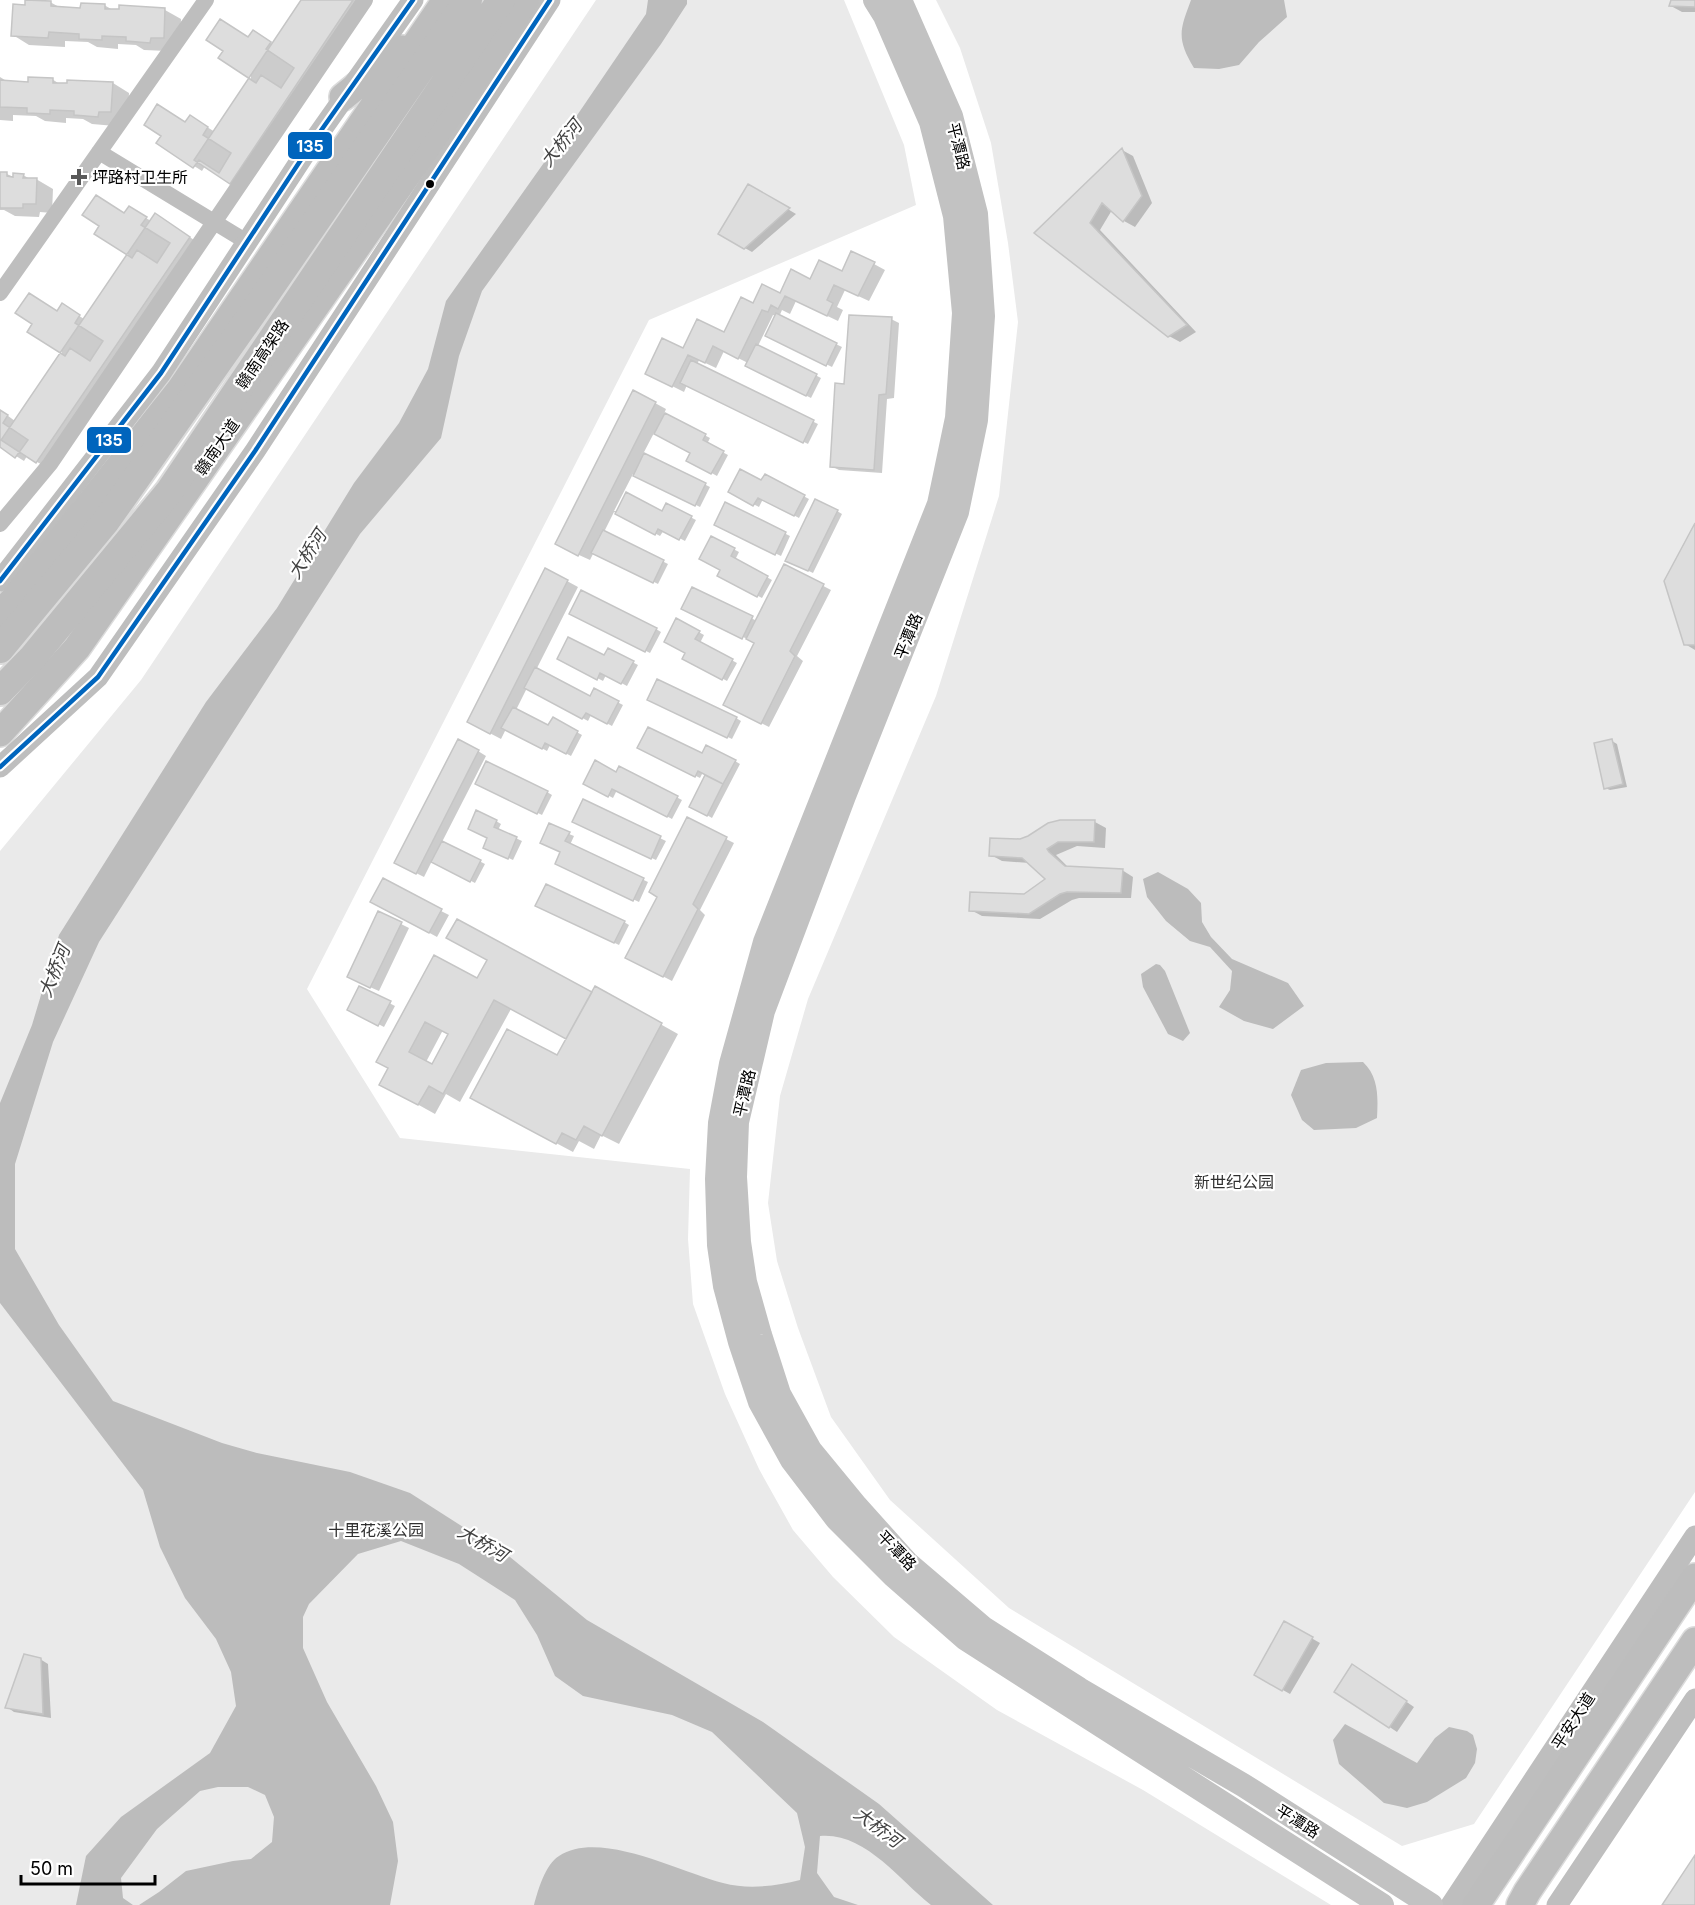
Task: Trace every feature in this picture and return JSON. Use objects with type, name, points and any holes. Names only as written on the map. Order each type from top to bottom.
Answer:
[{"type":"highway","name":"赣南高架路","points":[[0,649],[106,521],[259,304],[468,0]]},
{"type":"highway","name":"赣南高架路","points":[[0,691],[33,657],[169,492],[501,0]]},
{"type":"main road","points":[[4,602],[179,391],[446,0]]},
{"type":"main road","name":"赣南大道","points":[[0,734],[77,648],[493,69],[525,0]]},
{"type":"main road","name":"平潭路","points":[[875,0],[885,16],[931,122],[955,216],[964,313],[957,418],[939,504],[765,942],[731,1064],[720,1123],[717,1179],[719,1245],[725,1286],[740,1342],[760,1402],[792,1460],[837,1519],[912,1592],[966,1639],[1382,1905]]},
{"type":"main road","name":"平潭路","points":[[900,0],[951,116],[976,214],[983,316],[976,420],[957,512],[844,796],[763,1011],[738,1122],[735,1177],[739,1242],[760,1335],[779,1394],[810,1450],[908,1564],[983,1628],[1079,1689],[1243,1785],[1431,1905]]},
{"type":"main road","points":[[343,97],[428,27]]},
{"type":"main road","points":[[0,753],[77,648]]},
{"type":"main road","name":"平安大道","points":[[1476,1905],[1695,1576]]},
{"type":"main road","points":[[1520,1905],[1695,1641]]},
{"type":"street","points":[[0,293],[206,0]]},
{"type":"street","points":[[0,524],[50,464],[365,0]]},
{"type":"street","points":[[0,767],[98,677],[255,451],[493,69],[550,0]]},
{"type":"street","points":[[4,602],[161,373],[343,97],[408,8]]},
{"type":"street","points":[[99,152],[247,242]]},
{"type":"street","name":"平安大道","points":[[1451,1905],[1695,1536]]},
{"type":"street","points":[[1557,1905],[1695,1699]]},
{"type":"green space","name":"十里花溪公园","points":[[596,0],[844,0],[904,145],[916,205],[649,320],[307,989],[400,1138],[690,1169],[688,1239],[693,1304],[725,1394],[759,1469],[793,1530],[833,1577],[894,1637],[997,1710],[1143,1790],[1331,1905],[0,1905],[0,851],[141,680]]},
{"type":"green space","name":"新世纪公园","points":[[936,0],[1695,0],[1695,1492],[1474,1824],[1402,1846],[1009,1608],[890,1500],[831,1417],[798,1328],[777,1261],[768,1203],[780,1096],[808,999],[936,696],[999,496],[1018,322],[1008,243],[991,143],[960,48]]},
{"type":"water","name":"大桥河","points":[[648,0],[687,0],[687,4],[661,44],[482,291],[459,356],[441,438],[360,534],[99,942],[53,1042],[15,1164],[15,1249],[59,1325],[113,1401],[222,1443],[257,1453],[350,1472],[410,1493],[510,1557],[587,1620],[763,1722],[879,1804],[993,1905],[931,1905],[866,1849],[836,1837],[820,1836],[817,1873],[834,1897],[858,1905],[534,1905],[543,1878],[554,1860],[576,1849],[596,1847],[640,1855],[705,1878],[733,1885],[762,1886],[800,1880],[805,1847],[797,1813],[712,1732],[672,1715],[583,1696],[555,1676],[537,1635],[515,1600],[459,1564],[401,1541],[358,1554],[309,1604],[303,1617],[303,1648],[327,1702],[376,1786],[393,1822],[398,1861],[390,1905],[139,1905],[186,1871],[251,1859],[272,1842],[274,1817],[265,1795],[248,1787],[218,1787],[200,1791],[157,1829],[121,1878],[123,1898],[133,1905],[76,1905],[86,1856],[121,1817],[210,1753],[236,1706],[231,1672],[216,1639],[185,1598],[160,1547],[143,1490],[0,1303],[0,1103],[32,1025],[59,935],[206,702],[277,608],[354,483],[399,423],[428,369],[446,301],[646,14]]},
{"type":"water","points":[[1191,0],[1284,0],[1287,17],[1259,42],[1239,65],[1219,69],[1194,68],[1182,41],[1182,27]]},
{"type":"water","points":[[1158,872],[1188,889],[1201,903],[1202,922],[1211,937],[1232,959],[1288,983],[1304,1006],[1273,1029],[1244,1021],[1219,1007],[1230,990],[1232,971],[1210,947],[1190,941],[1166,921],[1147,897],[1143,879]]},
{"type":"water","points":[[1156,964],[1165,971],[1190,1033],[1183,1041],[1168,1034],[1143,987],[1141,974]]},
{"type":"water","points":[[1363,1062],[1375,1081],[1377,1118],[1356,1128],[1314,1130],[1302,1120],[1291,1095],[1301,1070],[1326,1063]]},
{"type":"water","points":[[1345,1724],[1417,1763],[1435,1738],[1449,1727],[1467,1731],[1473,1735],[1477,1749],[1475,1763],[1466,1778],[1427,1802],[1407,1808],[1384,1803],[1339,1764],[1333,1740]]},
{"type":"building","points":[[25,0],[51,1],[51,6],[80,8],[81,3],[105,4],[105,9],[119,9],[119,5],[165,8],[164,38],[151,38],[150,43],[126,41],[126,37],[102,36],[102,40],[79,39],[79,34],[49,32],[48,38],[11,36],[13,4],[25,5]]},
{"type":"building","points":[[301,0],[353,0],[230,184],[194,160]]},
{"type":"building","points":[[1671,0],[1695,0],[1695,7],[1669,6]]},
{"type":"building","points":[[220,19],[248,37],[253,30],[271,42],[266,49],[294,68],[281,88],[261,75],[256,83],[218,58],[223,51],[206,40]]},
{"type":"building","points":[[28,77],[53,78],[53,83],[67,83],[67,80],[113,82],[111,112],[99,112],[98,117],[74,115],[74,111],[50,110],[50,114],[27,113],[27,108],[0,107],[0,80],[28,82]]},
{"type":"building","points":[[157,104],[185,122],[190,115],[208,127],[203,135],[231,153],[219,173],[199,160],[193,168],[156,143],[161,136],[144,125]]},
{"type":"building","points":[[1122,148],[1142,196],[1123,222],[1102,203],[1090,223],[1187,325],[1168,337],[1034,233]]},
{"type":"building","points":[[0,172],[7,172],[7,176],[13,177],[13,173],[24,174],[23,178],[37,178],[36,204],[23,204],[23,208],[0,208]]},
{"type":"building","points":[[748,184],[790,208],[744,249],[718,234]]},
{"type":"building","points":[[96,195],[124,213],[129,206],[147,217],[141,225],[170,243],[157,263],[137,250],[132,258],[94,234],[99,226],[82,215]]},
{"type":"building","points":[[155,213],[190,237],[36,463],[1,440]]},
{"type":"building","points":[[851,251],[875,262],[858,296],[834,285],[827,300],[833,303],[827,316],[785,296],[778,309],[771,305],[768,312],[762,310],[738,359],[713,346],[705,363],[688,355],[672,387],[645,374],[662,338],[683,348],[697,319],[724,332],[741,297],[753,303],[762,284],[780,293],[791,269],[810,279],[819,260],[842,271]]},
{"type":"building","points":[[29,293],[57,311],[62,303],[80,315],[75,323],[103,341],[90,361],[70,348],[65,356],[27,332],[32,324],[15,313]]},
{"type":"building","points":[[776,313],[837,343],[826,366],[765,336]]},
{"type":"building","points":[[849,315],[892,317],[886,394],[879,395],[874,470],[830,467],[835,383],[844,384]]},
{"type":"building","points":[[756,344],[817,374],[806,396],[745,366]]},
{"type":"building","points":[[691,360],[814,420],[803,443],[680,383]]},
{"type":"building","points":[[633,390],[656,402],[578,556],[555,544]]},
{"type":"building","points":[[0,410],[8,415],[3,423],[28,440],[15,458],[0,447]]},
{"type":"building","points":[[665,413],[706,434],[703,440],[724,451],[711,474],[686,461],[690,453],[654,434]]},
{"type":"building","points":[[644,453],[706,483],[695,506],[633,476]]},
{"type":"building","points":[[740,469],[761,480],[765,474],[805,495],[794,516],[758,498],[753,506],[728,492]]},
{"type":"building","points":[[626,492],[662,511],[666,503],[692,516],[679,540],[658,529],[655,535],[615,514]]},
{"type":"building","points":[[815,499],[838,510],[808,571],[785,561]]},
{"type":"building","points":[[725,502],[786,532],[775,555],[714,525]]},
{"type":"building","points":[[1695,523],[1695,645],[1684,645],[1664,581]]},
{"type":"building","points":[[603,530],[664,560],[653,583],[591,553]]},
{"type":"building","points":[[711,536],[735,548],[731,556],[768,576],[757,597],[717,576],[720,570],[699,559]]},
{"type":"building","points":[[784,564],[824,584],[790,651],[795,656],[761,724],[723,705],[754,643],[746,639]]},
{"type":"building","points":[[545,568],[568,580],[490,734],[467,722]]},
{"type":"building","points":[[692,587],[753,616],[742,639],[681,609]]},
{"type":"building","points":[[581,590],[657,628],[645,652],[569,614]]},
{"type":"building","points":[[676,618],[700,631],[695,639],[733,659],[722,680],[682,659],[685,653],[664,642]]},
{"type":"building","points":[[568,637],[604,655],[608,648],[634,661],[621,684],[600,673],[597,680],[557,659]]},
{"type":"building","points":[[535,667],[590,696],[594,688],[619,701],[607,724],[586,713],[582,719],[524,688]]},
{"type":"building","points":[[657,679],[737,717],[727,738],[647,700]]},
{"type":"building","points":[[513,707],[548,725],[553,717],[578,731],[566,754],[545,743],[542,749],[501,728]]},
{"type":"building","points":[[648,727],[702,753],[706,745],[736,760],[723,784],[698,771],[695,777],[637,748]]},
{"type":"building","points":[[458,739],[479,750],[416,874],[394,863]]},
{"type":"building","points":[[1612,739],[1623,784],[1604,789],[1594,743]]},
{"type":"building","points":[[595,760],[616,772],[619,766],[678,796],[667,817],[612,789],[608,797],[583,784]]},
{"type":"building","points":[[486,761],[548,791],[537,814],[475,784]]},
{"type":"building","points":[[705,775],[723,784],[707,816],[689,807]]},
{"type":"building","points":[[583,799],[661,836],[651,859],[572,822]]},
{"type":"building","points":[[476,810],[497,820],[494,827],[517,837],[508,859],[483,848],[487,838],[468,829]]},
{"type":"building","points":[[687,817],[727,837],[693,904],[698,909],[663,977],[625,958],[657,897],[649,892]]},
{"type":"building","points":[[1060,820],[1095,820],[1094,842],[1058,842],[1047,849],[1049,852],[1065,866],[1123,869],[1121,893],[1067,892],[1029,914],[969,911],[970,892],[1024,894],[1045,879],[1022,858],[989,856],[990,838],[1020,839],[1048,823]]},
{"type":"building","points":[[549,823],[570,832],[565,841],[644,878],[633,901],[555,864],[560,852],[540,843]]},
{"type":"building","points":[[442,841],[481,860],[470,882],[431,862]]},
{"type":"building","points":[[383,878],[442,909],[429,933],[370,902]]},
{"type":"building","points":[[546,884],[625,921],[614,943],[535,906]]},
{"type":"building","points":[[378,911],[402,922],[370,988],[347,977]]},
{"type":"building","points":[[457,919],[592,992],[566,1039],[494,1000],[443,1094],[429,1086],[418,1105],[379,1085],[388,1068],[376,1062],[434,955],[477,978],[487,960],[446,938]],"holes":[[[425,1022],[448,1034],[432,1064],[409,1052]]]},
{"type":"building","points":[[359,986],[391,1001],[378,1026],[347,1010]]},
{"type":"building","points":[[595,986],[662,1023],[602,1136],[584,1126],[576,1140],[562,1133],[556,1144],[470,1098],[507,1029],[557,1055]]},
{"type":"building","points":[[1284,1621],[1313,1637],[1282,1691],[1254,1675]]},
{"type":"building","points":[[24,1654],[41,1658],[43,1714],[5,1708]]},
{"type":"building","points":[[1352,1664],[1407,1701],[1389,1728],[1334,1692]]},
{"type":"building","points":[[1695,1855],[1695,1905],[1662,1905]]},
{"type":"transit line","name":"135","points":[[0,581],[161,373],[308,149],[413,0]]},
{"type":"transit line","name":"135","points":[[0,767],[98,677],[255,451],[550,0]]},
{"type":"place","name":"坪路村卫生所","points":[[79,177]]}]
